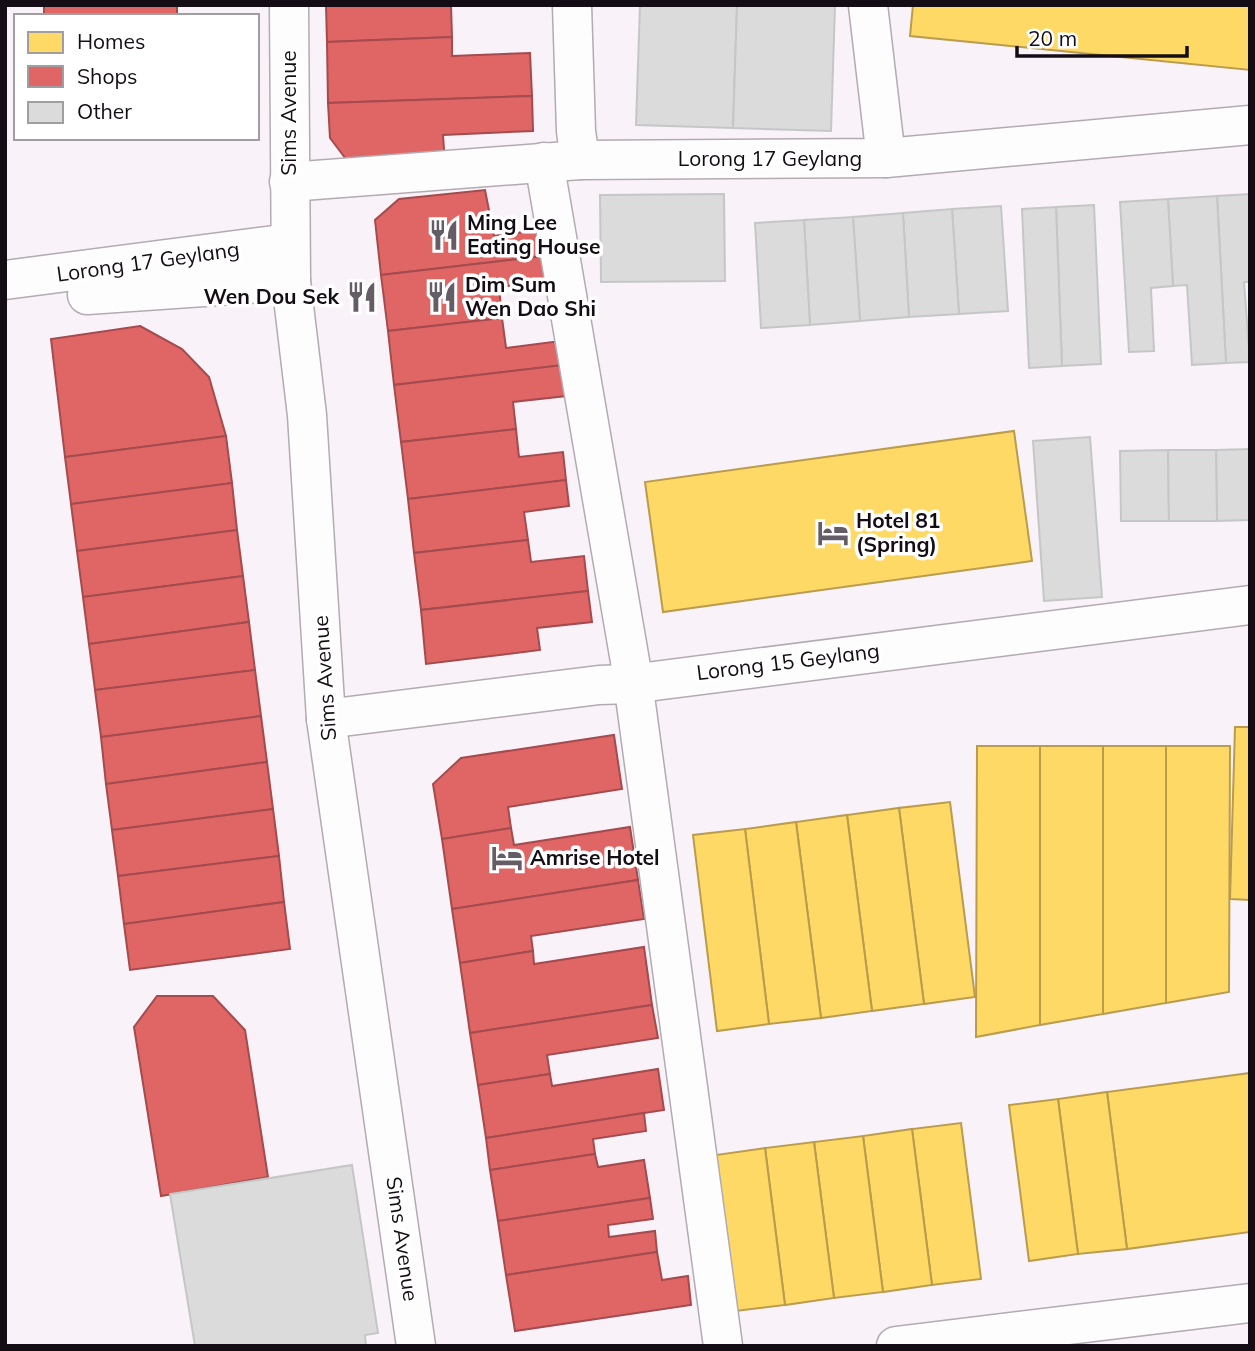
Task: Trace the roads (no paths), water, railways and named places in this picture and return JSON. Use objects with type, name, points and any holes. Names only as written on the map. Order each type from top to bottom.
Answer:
[{"type":"street","name":"Sims Avenue","points":[[289,5],[291,281],[307,415],[326,719],[357,950],[401,1223],[416,1346]]},
{"type":"street","points":[[572,5],[576,131],[562,161],[723,1346]]},
{"type":"street","points":[[868,5],[886,158]]},
{"type":"street","name":"Lorong 17 Geylang","points":[[289,182],[562,161],[886,158],[1250,125]]},
{"type":"street","name":"Lorong 17 Geylang","points":[[5,280],[290,243]]},
{"type":"street","name":"Lorong 17 Geylang","points":[[5,303],[116,292],[291,281]]},
{"type":"street","name":"Lorong 15 Geylang","points":[[326,719],[599,685],[631,684],[1250,605]]},
{"type":"street","points":[[896,1346],[1250,1303]]},
{"type":"place","name":"Ming Lee Eating House","points":[[444,235]]},
{"type":"place","name":"Wen Dou Sek","points":[[362,297]]},
{"type":"place","name":"Dim Sum Wen Dao Shi","points":[[442,297]]},
{"type":"place","name":"Hotel 81 (Spring)","points":[[833,533]]},
{"type":"place","name":"Amrise Hotel","points":[[507,858]]}]
